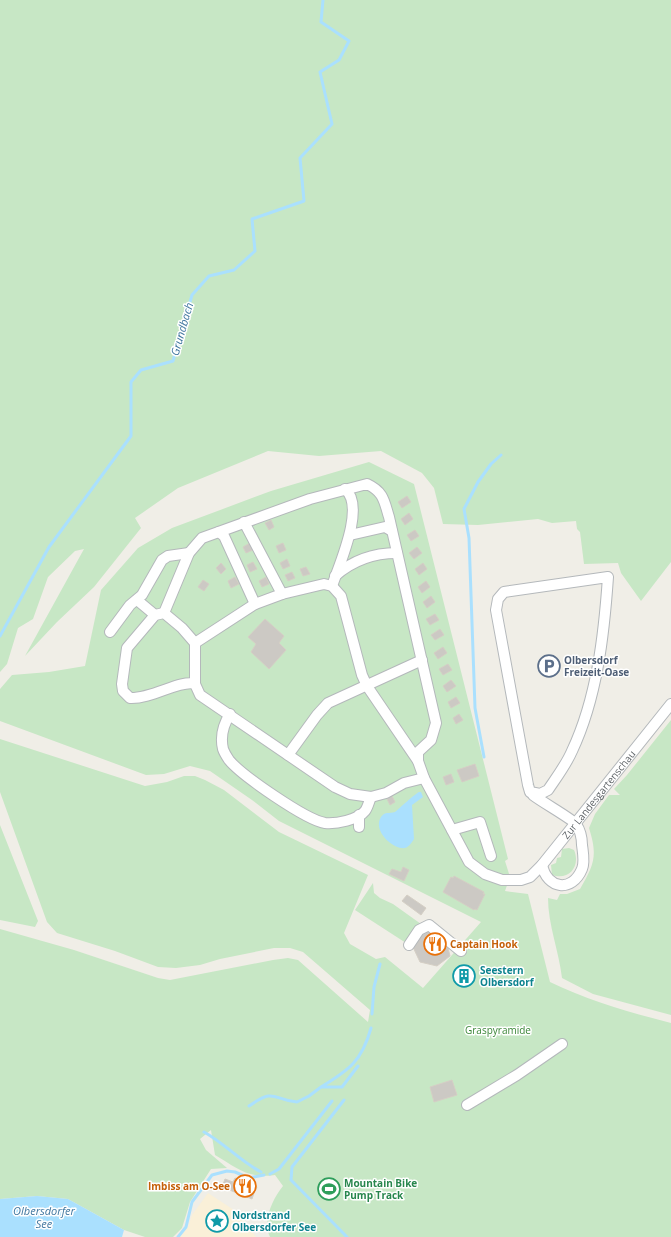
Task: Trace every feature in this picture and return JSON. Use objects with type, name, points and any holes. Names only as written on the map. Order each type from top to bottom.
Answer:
[{"type":"street","points":[[195,684],[189,682],[151,696],[137,698],[130,698],[123,691],[123,673],[127,648],[159,614],[193,546],[202,538],[310,498],[345,488],[367,484],[382,494],[392,531],[436,723],[431,740],[418,752],[418,761]]},
{"type":"street","points":[[332,586],[350,535],[354,507],[349,492],[345,488]]},
{"type":"street","points":[[244,522],[282,594]]},
{"type":"street","points":[[350,535],[386,527],[392,531]]},
{"type":"street","points":[[219,532],[224,536],[255,604]]},
{"type":"street","points":[[110,632],[123,613],[142,595],[162,560],[168,556],[189,553]]},
{"type":"street","points":[[335,576],[346,567],[362,558],[383,553],[397,553]]},
{"type":"street","points":[[548,790],[536,794],[530,792],[528,785],[496,610],[498,599],[504,592],[608,577],[604,630],[588,712],[572,752],[548,790],[551,800],[560,814]]},
{"type":"street","points":[[195,643],[255,604],[282,594],[324,584],[332,586],[341,596],[362,675],[367,686],[418,761],[424,778],[452,830],[480,822],[491,856]]},
{"type":"street","points":[[137,600],[182,628],[195,643],[195,684],[200,695],[335,787],[350,794],[371,797],[386,793],[404,783],[424,778]]},
{"type":"street","points":[[288,754],[317,715],[328,703],[422,660]]},
{"type":"street","name":"Zur Landesgartenschau","points":[[452,830],[469,862],[485,874],[502,880],[521,880],[530,877],[576,824],[671,704]]},
{"type":"street","points":[[230,714],[222,733],[224,750],[228,760],[256,782],[302,813],[324,823],[339,822],[359,815],[365,811],[371,797]]},
{"type":"street","points":[[533,795],[576,824],[580,833],[583,851],[582,868],[578,876],[568,884],[555,885],[548,879],[542,865]]},
{"type":"street","points":[[359,815],[359,827]]},
{"type":"street","points":[[409,945],[419,930],[429,926],[461,951]]},
{"type":"street","points":[[467,1104],[516,1075],[562,1044]]},
{"type":"green space","points":[[0,0],[671,0],[671,562],[641,601],[621,573],[618,563],[584,564],[580,532],[577,529],[576,521],[552,523],[538,519],[478,525],[443,524],[434,488],[422,473],[381,451],[319,456],[268,451],[178,488],[135,518],[141,528],[94,587],[57,622],[25,656],[84,549],[75,551],[48,577],[33,619],[18,628],[7,664],[0,672]]},
{"type":"green space","name":"Graspyramide","points":[[369,462],[414,484],[508,859],[505,861],[510,877],[505,891],[528,894],[550,982],[594,1000],[671,1023],[671,1237],[270,1237],[267,1224],[268,1217],[272,1203],[283,1186],[275,1175],[266,1176],[250,1174],[215,1155],[211,1130],[200,1139],[206,1150],[227,1168],[211,1169],[190,1202],[182,1228],[173,1237],[145,1237],[124,1230],[68,1199],[37,1196],[0,1199],[0,929],[74,950],[158,978],[170,980],[273,960],[288,958],[298,960],[368,1022],[370,1010],[303,952],[290,948],[274,948],[220,959],[200,965],[176,968],[158,967],[115,951],[57,933],[47,922],[0,792],[0,739],[145,786],[167,782],[184,776],[195,776],[224,790],[279,832],[368,875],[344,933],[350,944],[376,959],[385,957],[423,988],[481,922],[279,821],[210,771],[190,766],[164,774],[146,775],[0,721],[0,689],[12,675],[49,672],[85,666],[101,590],[138,548],[172,528],[271,491]]},
{"type":"green space","points":[[671,720],[671,1015],[593,994],[562,978],[548,908],[548,898],[557,900],[560,894],[567,894],[580,889],[589,873],[593,860],[594,853],[589,828],[595,814],[609,795],[620,795],[614,789]]},
{"type":"green space","points":[[0,825],[38,921],[35,927],[0,920]]},
{"type":"green space","points":[[569,848],[574,850],[576,856],[575,867],[564,876],[552,875],[551,865],[556,863],[557,858],[561,857],[562,849]]},
{"type":"green space","points":[[373,883],[374,893],[380,898],[393,904],[421,924],[406,943],[355,910]]},
{"type":"sand","name":"Nordstrand Olbersdorfer See","points":[[208,1193],[240,1214],[256,1237],[180,1237],[188,1227],[192,1215]]},
{"type":"water","points":[[419,792],[421,792],[423,797],[412,805],[414,839],[409,846],[400,848],[390,843],[379,828],[379,822],[383,815],[386,813],[395,812]]},
{"type":"water","name":"Olbersdorfer See","points":[[37,1196],[68,1199],[124,1230],[122,1237],[0,1237],[0,1199]]},
{"type":"building","points":[[407,496],[411,502],[402,508],[398,502]]},
{"type":"building","points":[[409,513],[413,519],[405,525],[401,519]]},
{"type":"building","points":[[271,520],[274,527],[269,530],[265,523]]},
{"type":"building","points":[[415,530],[419,536],[411,541],[407,535]]},
{"type":"building","points":[[250,543],[253,550],[246,553],[243,547]]},
{"type":"building","points":[[283,543],[286,550],[279,553],[276,546]]},
{"type":"building","points":[[417,547],[422,553],[414,559],[409,553]]},
{"type":"building","points":[[287,559],[290,566],[283,569],[280,563]]},
{"type":"building","points":[[253,562],[257,569],[250,572],[247,565]]},
{"type":"building","points":[[221,563],[226,569],[221,574],[216,568]]},
{"type":"building","points":[[423,563],[427,569],[419,575],[415,569]]},
{"type":"building","points":[[306,567],[310,574],[303,576],[300,569]]},
{"type":"building","points":[[292,572],[295,578],[288,581],[285,575]]},
{"type":"building","points":[[235,577],[239,584],[231,588],[228,581]]},
{"type":"building","points":[[266,577],[269,584],[262,587],[259,581]]},
{"type":"building","points":[[203,580],[209,584],[204,591],[198,587]]},
{"type":"building","points":[[426,581],[430,587],[422,593],[418,587]]},
{"type":"building","points":[[431,596],[435,602],[427,608],[423,602]]},
{"type":"building","points":[[435,614],[439,620],[430,625],[426,619]]},
{"type":"building","points":[[265,619],[284,636],[279,643],[286,650],[269,669],[251,652],[256,644],[248,637]]},
{"type":"building","points":[[440,629],[444,635],[435,640],[431,635]]},
{"type":"building","points":[[443,647],[447,653],[438,659],[434,653]]},
{"type":"building","points":[[448,664],[452,670],[443,675],[439,669]]},
{"type":"building","points":[[451,680],[456,686],[447,692],[443,686]]},
{"type":"building","points":[[456,697],[460,703],[451,708],[448,702]]},
{"type":"building","points":[[459,714],[463,720],[456,724],[453,718]]},
{"type":"building","points":[[475,764],[479,776],[462,782],[457,770]]},
{"type":"building","points":[[451,774],[454,782],[446,785],[443,777]]},
{"type":"building","points":[[392,796],[395,802],[390,805],[387,799]]},
{"type":"building","points":[[403,867],[409,870],[404,881],[389,874],[392,869],[401,872]]},
{"type":"building","points":[[454,876],[484,892],[483,894],[485,894],[477,910],[474,910],[443,892],[451,877],[453,878]]},
{"type":"building","points":[[407,895],[426,908],[421,915],[402,901]]},
{"type":"building","points":[[427,931],[433,937],[438,937],[440,943],[448,948],[450,956],[437,966],[420,962],[412,945],[420,932]]},
{"type":"building","name":"Seestern Olbersdorf","points":[[466,966],[473,972],[462,986],[454,980]]},
{"type":"building","points":[[452,1080],[457,1095],[434,1102],[430,1087]]},
{"type":"building","name":"Imbiss am O-See","points":[[235,1178],[257,1187],[254,1193],[232,1184]]},
{"type":"building","points":[[225,1179],[233,1182],[232,1184],[254,1193],[252,1199],[222,1187]]},
{"type":"waterway","name":"Grundbach","points":[[0,636],[49,547],[131,436],[131,382],[141,370],[173,361],[192,295],[209,276],[234,270],[255,251],[252,219],[304,201],[300,158],[332,124],[320,72],[339,60],[349,41],[321,22],[323,0]]},
{"type":"waterway","points":[[484,757],[475,708],[469,538],[464,509],[478,482],[491,464],[501,455]]},
{"type":"waterway","points":[[372,1014],[374,987],[380,964]]},
{"type":"waterway","points":[[321,1087],[347,1070],[359,1057],[371,1028]]},
{"type":"waterway","points":[[249,1106],[264,1097],[274,1096],[297,1102],[309,1096],[321,1087],[342,1087],[358,1066]]},
{"type":"waterway","points":[[344,1100],[292,1167],[291,1180],[347,1237]]},
{"type":"waterway","points":[[270,1174],[279,1169],[332,1101]]},
{"type":"waterway","points":[[204,1132],[253,1168],[261,1172]]},
{"type":"waterway","points":[[178,1237],[186,1227],[192,1202],[212,1175],[227,1171],[235,1172],[249,1178],[264,1175]]},
{"type":"place","name":"Olbersdorf Freizeit-Oase","points":[[549,666]]},
{"type":"place","name":"Captain Hook","points":[[435,944]]},
{"type":"place","name":"Seestern Olbersdorf","points":[[464,976]]},
{"type":"place","name":"Imbiss am O-See","points":[[245,1186]]},
{"type":"place","name":"Mountain Bike Pump Track","points":[[329,1189]]},
{"type":"place","name":"Nordstrand Olbersdorfer See","points":[[217,1221]]}]
